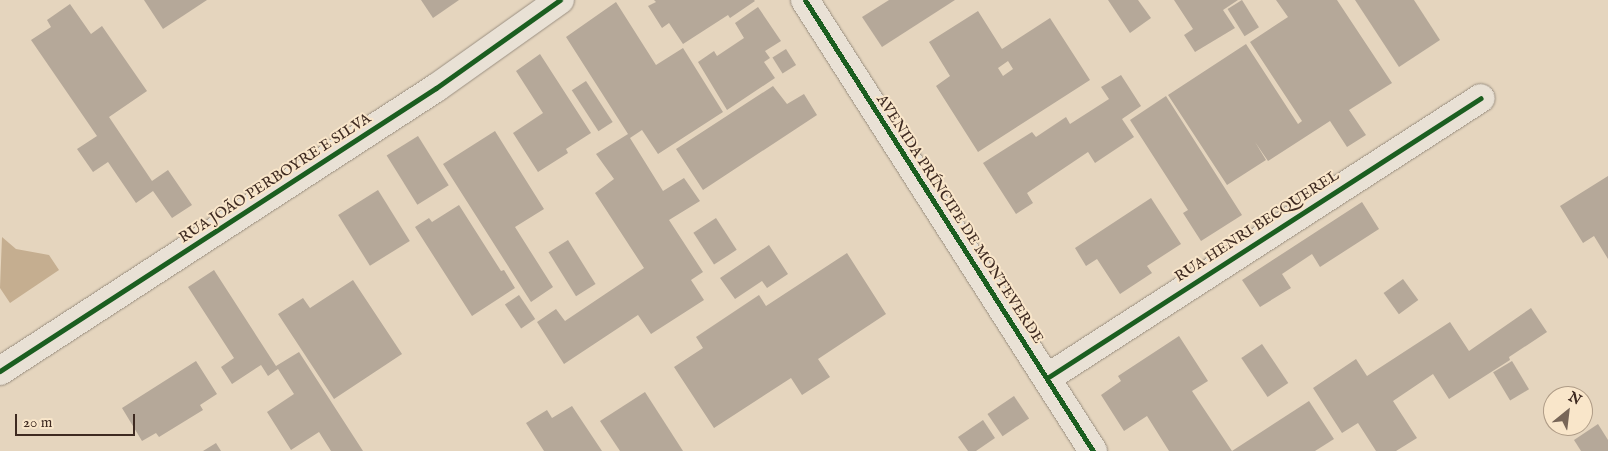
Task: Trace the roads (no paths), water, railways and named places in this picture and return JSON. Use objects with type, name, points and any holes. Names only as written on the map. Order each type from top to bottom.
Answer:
[{"type":"street","name":"RUA JOÃO PERBOYRE E SILVA","points":[[0,371],[436,88],[560,0]]},
{"type":"street","name":"AVENIDA PRÍNCIPE DE MONTEVERDE","points":[[805,0],[1093,451]]},
{"type":"street","name":"RUA HENRI BECQUEREL","points":[[1048,378],[1481,98]]}]
